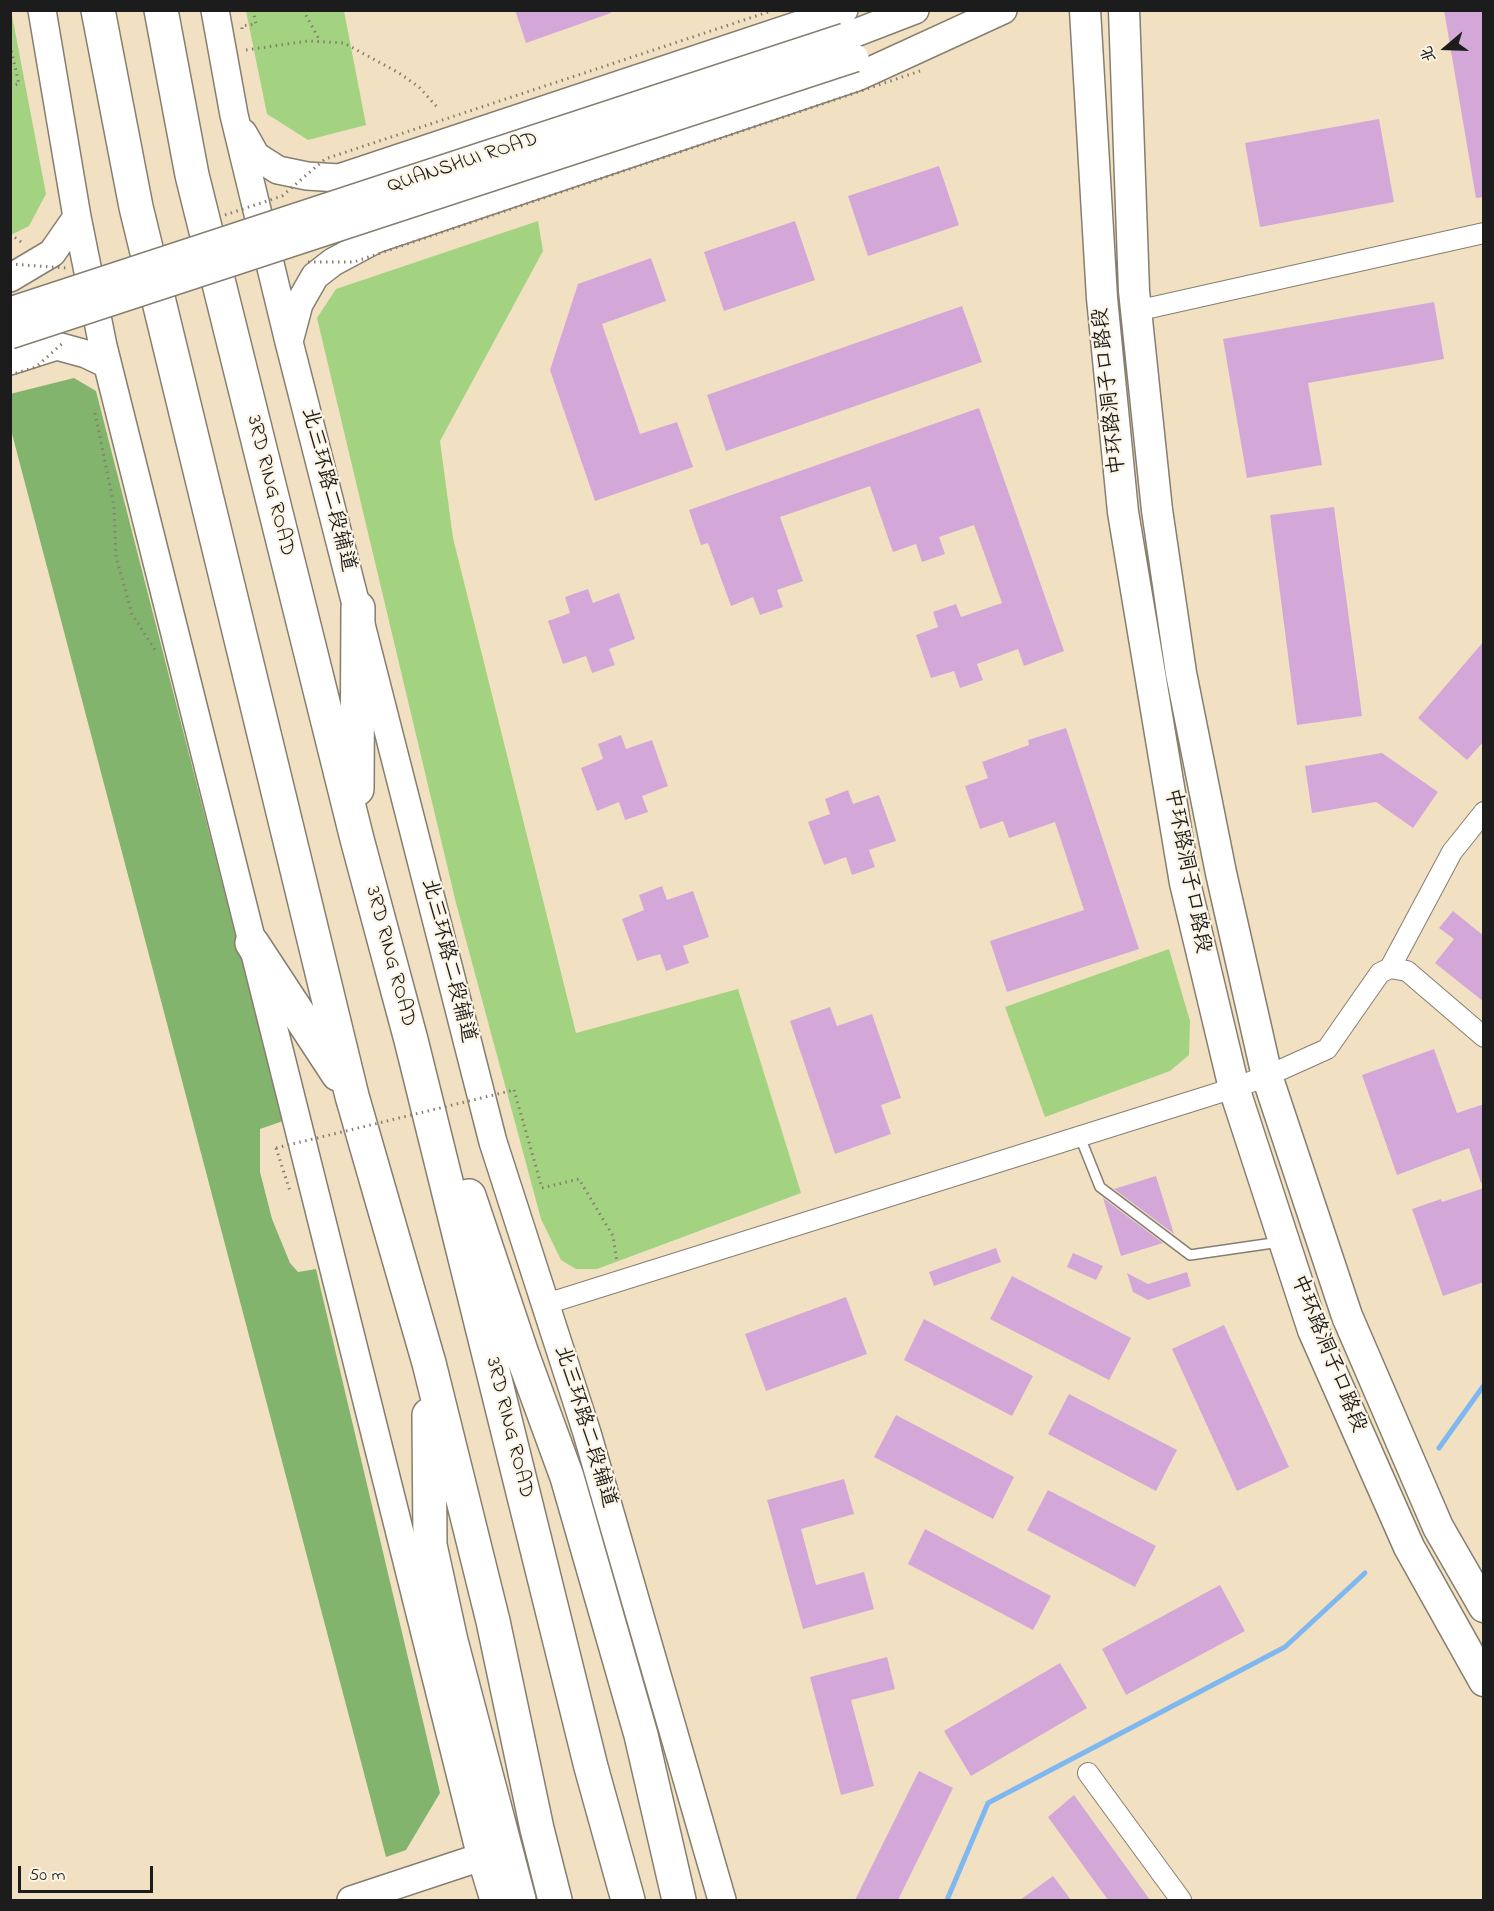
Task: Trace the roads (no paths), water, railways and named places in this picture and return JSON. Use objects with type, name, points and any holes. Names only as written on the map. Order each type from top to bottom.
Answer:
[{"type":"highway","points":[[98,10],[135,207],[352,1096],[429,1363],[493,1621],[537,1829],[555,1900]]},
{"type":"highway","name":"3RD RING ROAD","points":[[161,10],[192,175],[357,839],[411,1040],[591,1767],[628,1900]]},
{"type":"highway","points":[[357,839],[358,608]]},
{"type":"highway","points":[[252,943],[352,1096]]},
{"type":"highway","points":[[411,1040],[484,1238],[522,1354],[567,1477],[640,1735],[679,1900]]},
{"type":"highway","points":[[429,1363],[430,1545],[451,1641],[519,1900]]},
{"type":"main road","points":[[42,10],[77,217],[107,364],[481,1857],[494,1900]]},
{"type":"main road","name":"北三环路二段辅道","points":[[215,10],[234,115],[289,342],[493,1142],[590,1444],[722,1900]]},
{"type":"main road","points":[[234,115],[256,156],[278,170],[307,176],[339,178],[844,10]]},
{"type":"main road","name":"QUANSHUI ROAD","points":[[10,311],[850,48],[915,10]]},
{"type":"main road","points":[[10,335],[850,48],[1001,10]]},
{"type":"main road","points":[[289,342],[299,304],[315,276],[333,262],[376,239],[857,77],[1001,10]]},
{"type":"main road","name":"中环路洞子口路段","points":[[1085,10],[1102,298],[1123,512],[1185,883],[1234,1088],[1313,1330],[1409,1547],[1484,1681]]},
{"type":"main road","name":"中环路洞子口路段","points":[[1124,10],[1136,311],[1157,510],[1181,673],[1221,873],[1267,1076],[1347,1316],[1438,1527],[1484,1607]]},
{"type":"main road","points":[[10,278],[52,253],[77,217]]},
{"type":"main road","points":[[10,361],[57,346],[86,354],[107,364]]},
{"type":"main road","points":[[351,1900],[481,1857]]},
{"type":"street","points":[[1136,311],[1484,233]]},
{"type":"street","points":[[546,1304],[1234,1088],[1267,1076],[1326,1049],[1380,973],[1390,968],[1452,852],[1484,812]]},
{"type":"street","points":[[1390,968],[1407,971],[1484,1037]]},
{"type":"street","points":[[1088,1773],[1182,1900]]},
{"type":"lane","points":[[1080,1137],[1100,1187],[1190,1255],[1284,1242]]},
{"type":"waterway","points":[[1439,1448],[1484,1385]]},
{"type":"waterway","points":[[947,1900],[988,1803],[1285,1647],[1365,1573]]}]
